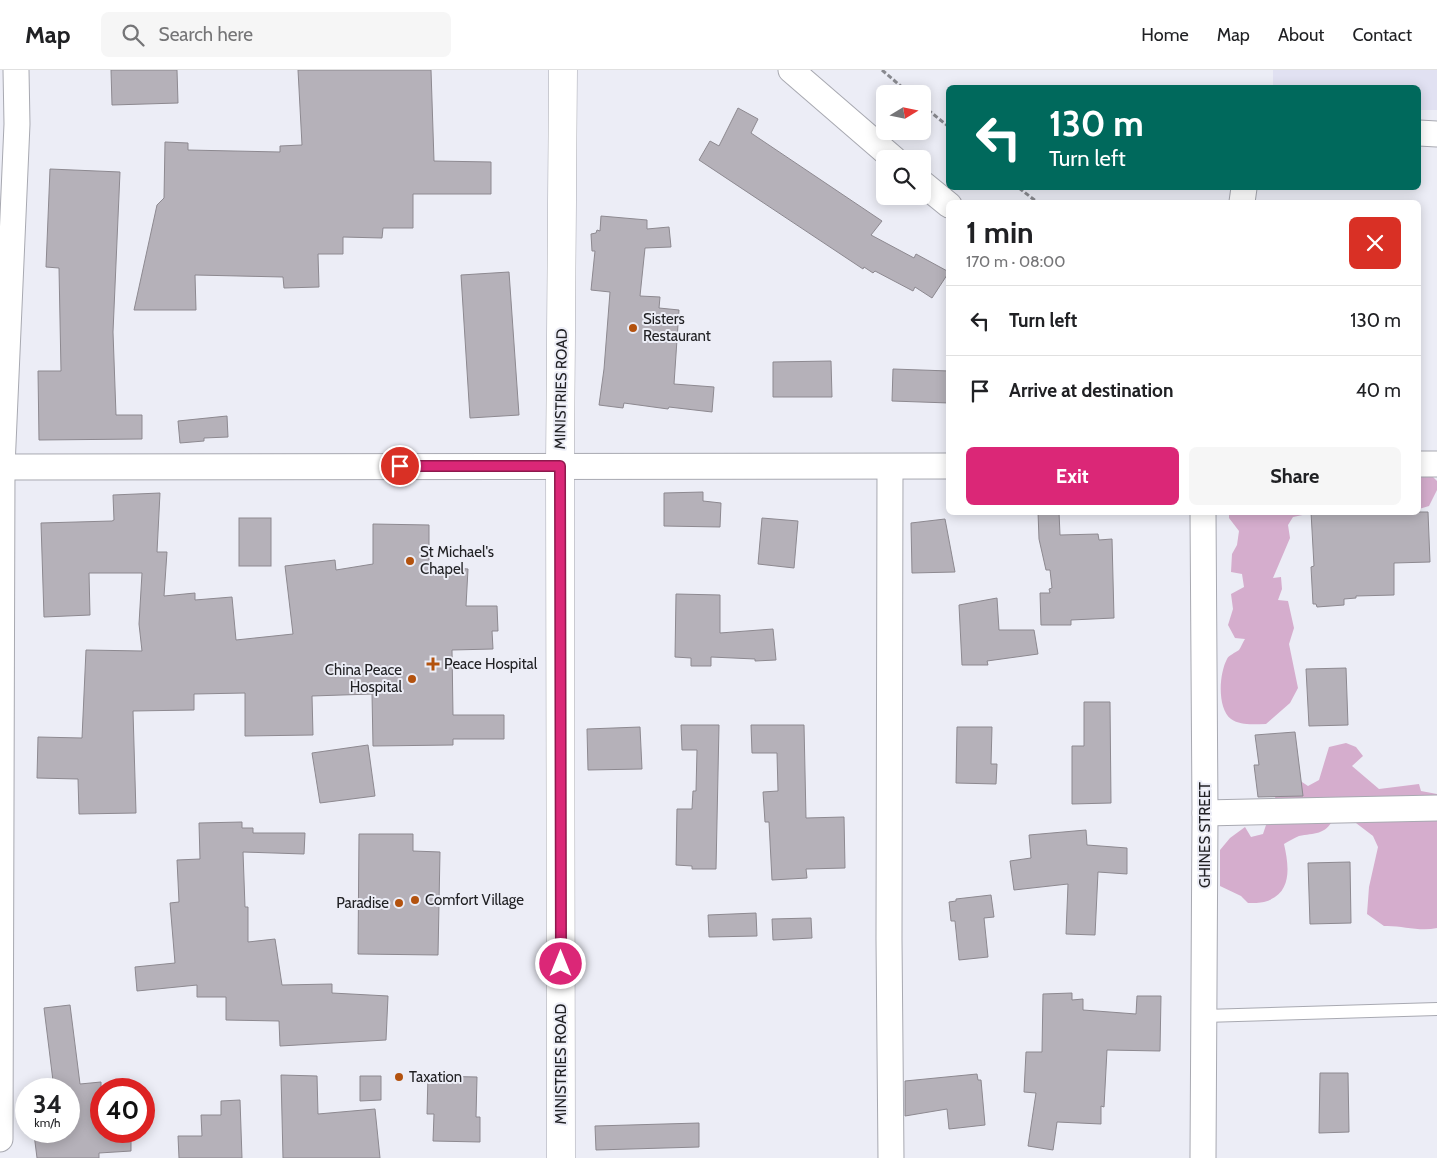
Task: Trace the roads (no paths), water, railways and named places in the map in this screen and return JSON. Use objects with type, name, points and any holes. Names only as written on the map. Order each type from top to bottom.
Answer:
[{"type":"street","points":[[0,1139],[1,467],[17,124],[16,70]]},
{"type":"street","name":"MINISTRIES ROAD","points":[[561,1158],[560,466],[563,70]]},
{"type":"street","points":[[791,70],[884,150]]},
{"type":"street","points":[[1421,134],[1437,134]]},
{"type":"street","points":[[931,191],[946,203]]},
{"type":"street","points":[[1421,464],[1437,464]]},
{"type":"street","points":[[1,467],[946,466]]},
{"type":"street","points":[[890,467],[889,939],[891,1158]]},
{"type":"street","name":"GHINES STREET","points":[[1203,515],[1205,813],[1203,1158]]},
{"type":"street","points":[[1205,813],[1437,808]]},
{"type":"lane","points":[[1204,1016],[1437,1010]]},
{"type":"place","name":"Sisters Restaurant","points":[[633,328]]},
{"type":"place","name":"St Michael's Chapel","points":[[410,561]]},
{"type":"place","name":"Peace Hospital","points":[[433,664]]},
{"type":"place","name":"China Peace Hospital","points":[[412,679]]},
{"type":"place","name":"Comfort Village","points":[[415,900]]},
{"type":"place","name":"Paradise","points":[[399,903]]},
{"type":"place","name":"Taxation","points":[[399,1077]]}]
